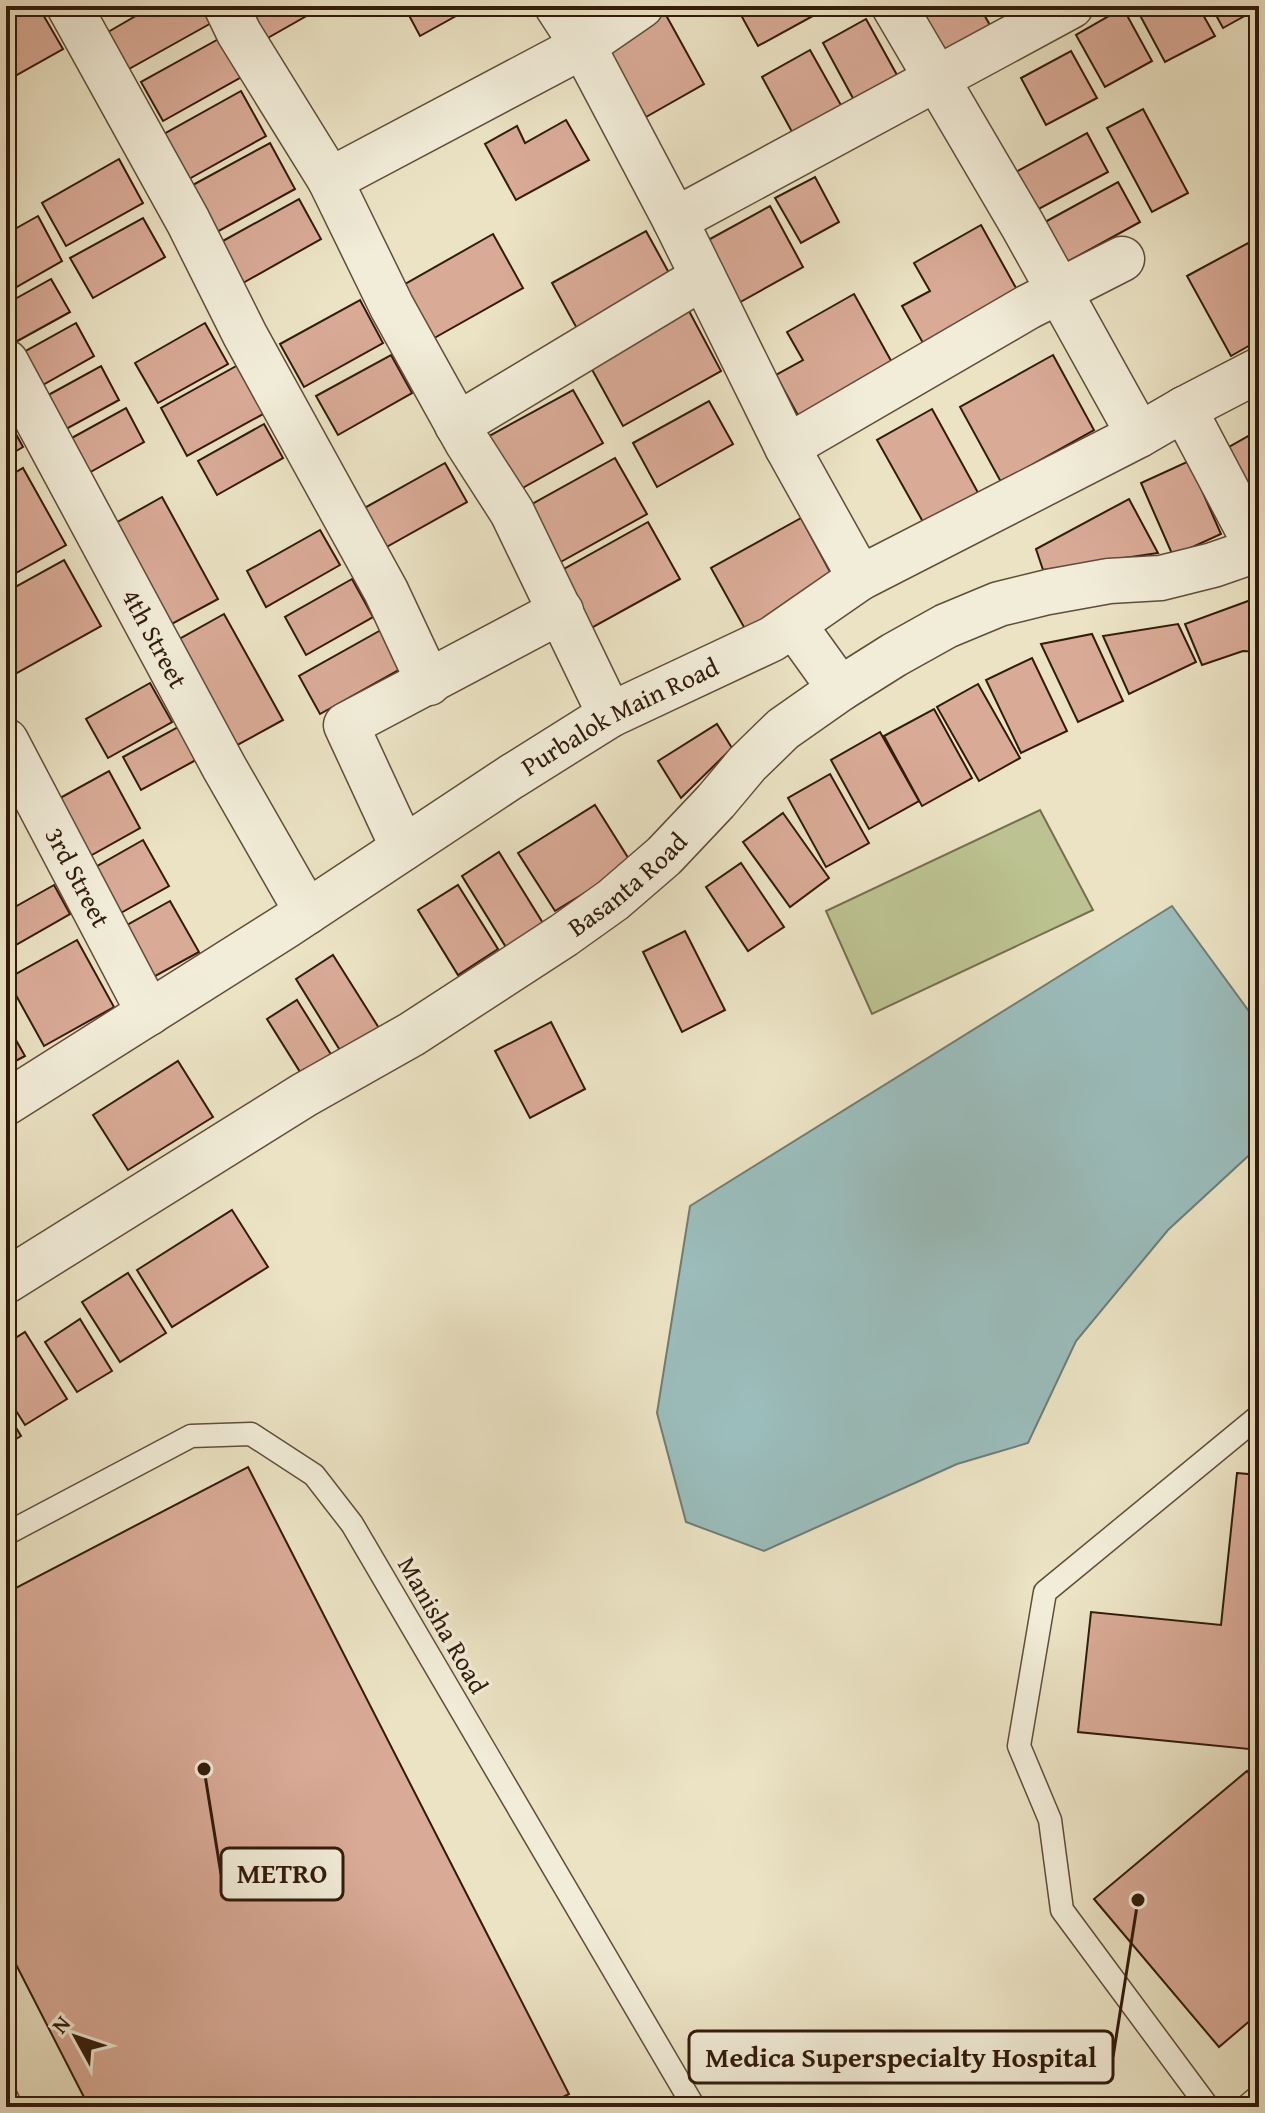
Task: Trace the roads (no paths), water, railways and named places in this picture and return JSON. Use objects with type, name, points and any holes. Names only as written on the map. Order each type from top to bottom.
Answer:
[{"type":"street","points":[[69,6],[386,591],[429,683]]},
{"type":"street","points":[[226,6],[239,33],[330,180],[392,307],[457,425],[512,512],[610,715]]},
{"type":"street","points":[[557,6],[583,46],[675,220],[787,447],[860,578]]},
{"type":"street","points":[[330,180],[583,46],[641,6]]},
{"type":"street","points":[[894,6],[1139,435]]},
{"type":"street","points":[[675,220],[1071,6]]},
{"type":"street","points":[[787,447],[1028,307],[1122,259]]},
{"type":"street","points":[[457,425],[703,277]]},
{"type":"street","name":"4th Street","points":[[6,362],[224,767],[307,912]]},
{"type":"street","name":"Purbalok Main Road","points":[[6,1103],[610,715],[772,639],[860,578],[1259,370]]},
{"type":"street","points":[[1184,409],[1258,549]]},
{"type":"street","name":"Basanta Road","points":[[6,1281],[304,1095],[412,1034],[564,935],[613,900],[664,856],[783,729],[840,689],[946,626],[999,604],[1109,581],[1161,578],[1213,565],[1258,549]]},
{"type":"street","points":[[403,848],[346,725],[561,611]]},
{"type":"street","points":[[794,625],[840,689]]},
{"type":"street","name":"3rd Street","points":[[6,741],[149,1013]]},
{"type":"lane","points":[[1208,2107],[1062,1910],[1050,1820],[1019,1746],[1045,1592],[1259,1416]]},
{"type":"lane","name":"Manisha Road","points":[[6,1534],[191,1436],[251,1434],[314,1475],[352,1524],[691,2106]]},
{"type":"lane","points":[[6,2096],[11,2107]]},
{"type":"lane","points":[[1246,2107],[1259,2096]]},
{"type":"water","points":[[1172,906],[1259,1025],[1259,1146],[1168,1230],[1076,1341],[1028,1443],[957,1464],[764,1551],[686,1522],[657,1413],[690,1206]]},
{"type":"place","name":"METRO","points":[[204,1769]]},
{"type":"place","name":"Medica Superspecialty Hospital","points":[[1138,1900]]}]
